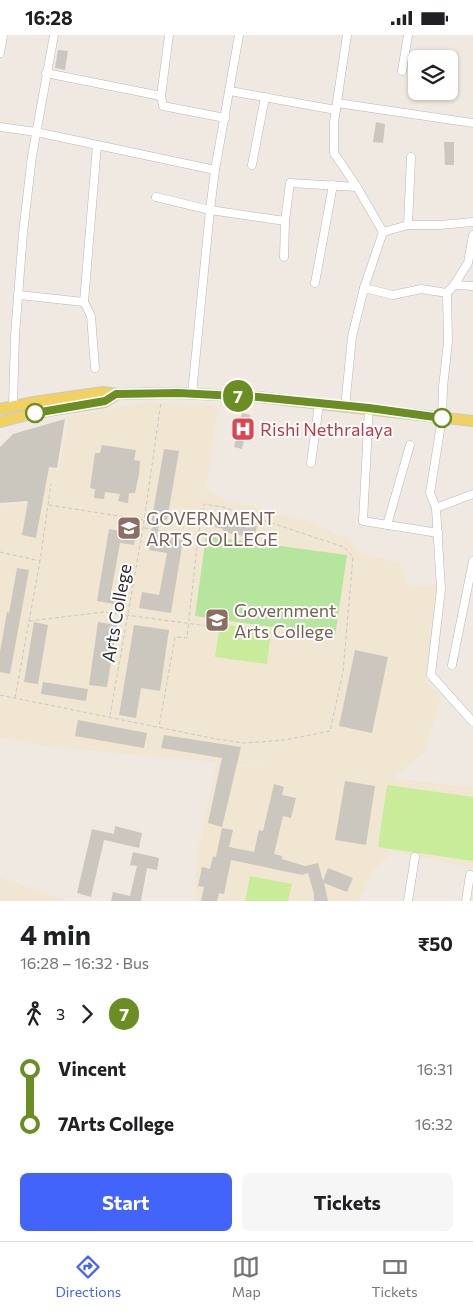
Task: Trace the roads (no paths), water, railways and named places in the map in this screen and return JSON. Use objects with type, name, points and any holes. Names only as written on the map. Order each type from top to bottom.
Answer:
[{"type":"main road","points":[[0,409],[103,392],[116,394],[192,394],[258,397],[473,421]]},
{"type":"main road","points":[[0,422],[35,413],[105,401],[116,394]]},
{"type":"street","points":[[0,53],[2,35]]},
{"type":"street","points":[[13,406],[15,335],[24,223],[36,132],[54,35]]},
{"type":"street","points":[[169,35],[161,96],[163,106],[225,118]]},
{"type":"street","points":[[192,394],[215,170],[239,35]]},
{"type":"street","points":[[346,407],[352,337],[364,288],[383,232],[357,187],[334,153],[334,122],[347,35]]},
{"type":"street","points":[[402,71],[408,35]]},
{"type":"street","points":[[46,73],[161,96]]},
{"type":"street","points":[[230,91],[473,123]]},
{"type":"street","points":[[252,165],[265,97]]},
{"type":"street","points":[[0,127],[36,132],[215,170]]},
{"type":"street","points":[[95,368],[91,316],[84,302],[97,145]]},
{"type":"street","points":[[408,225],[411,157]]},
{"type":"street","points":[[284,257],[290,183],[357,187]]},
{"type":"street","points":[[315,283],[333,185]]},
{"type":"street","points":[[156,197],[210,210],[286,221]]},
{"type":"street","points":[[383,232],[408,225],[473,222]]},
{"type":"street","points":[[473,235],[468,263],[447,293],[448,342],[442,418],[430,493],[436,508],[441,589],[431,675],[473,722]]},
{"type":"street","points":[[454,285],[473,286]]},
{"type":"street","points":[[364,288],[393,295],[421,289],[447,293]]},
{"type":"street","points":[[19,295],[84,302]]},
{"type":"street","points":[[312,463],[319,404]]},
{"type":"street","points":[[369,408],[363,521],[438,533]]},
{"type":"street","points":[[387,525],[410,445]]},
{"type":"street","points":[[436,508],[473,494]]},
{"type":"street","points":[[452,665],[472,575],[473,561]]},
{"type":"street","points":[[408,901],[415,857]]},
{"type":"street","points":[[469,898],[470,875]]},
{"type":"place","name":"Rishi Nethralaya","points":[[243,429]]},
{"type":"place","name":"GOVERNMENT ARTS COLLEGE","points":[[129,528]]},
{"type":"place","name":"Government Arts College","points":[[217,620]]}]
